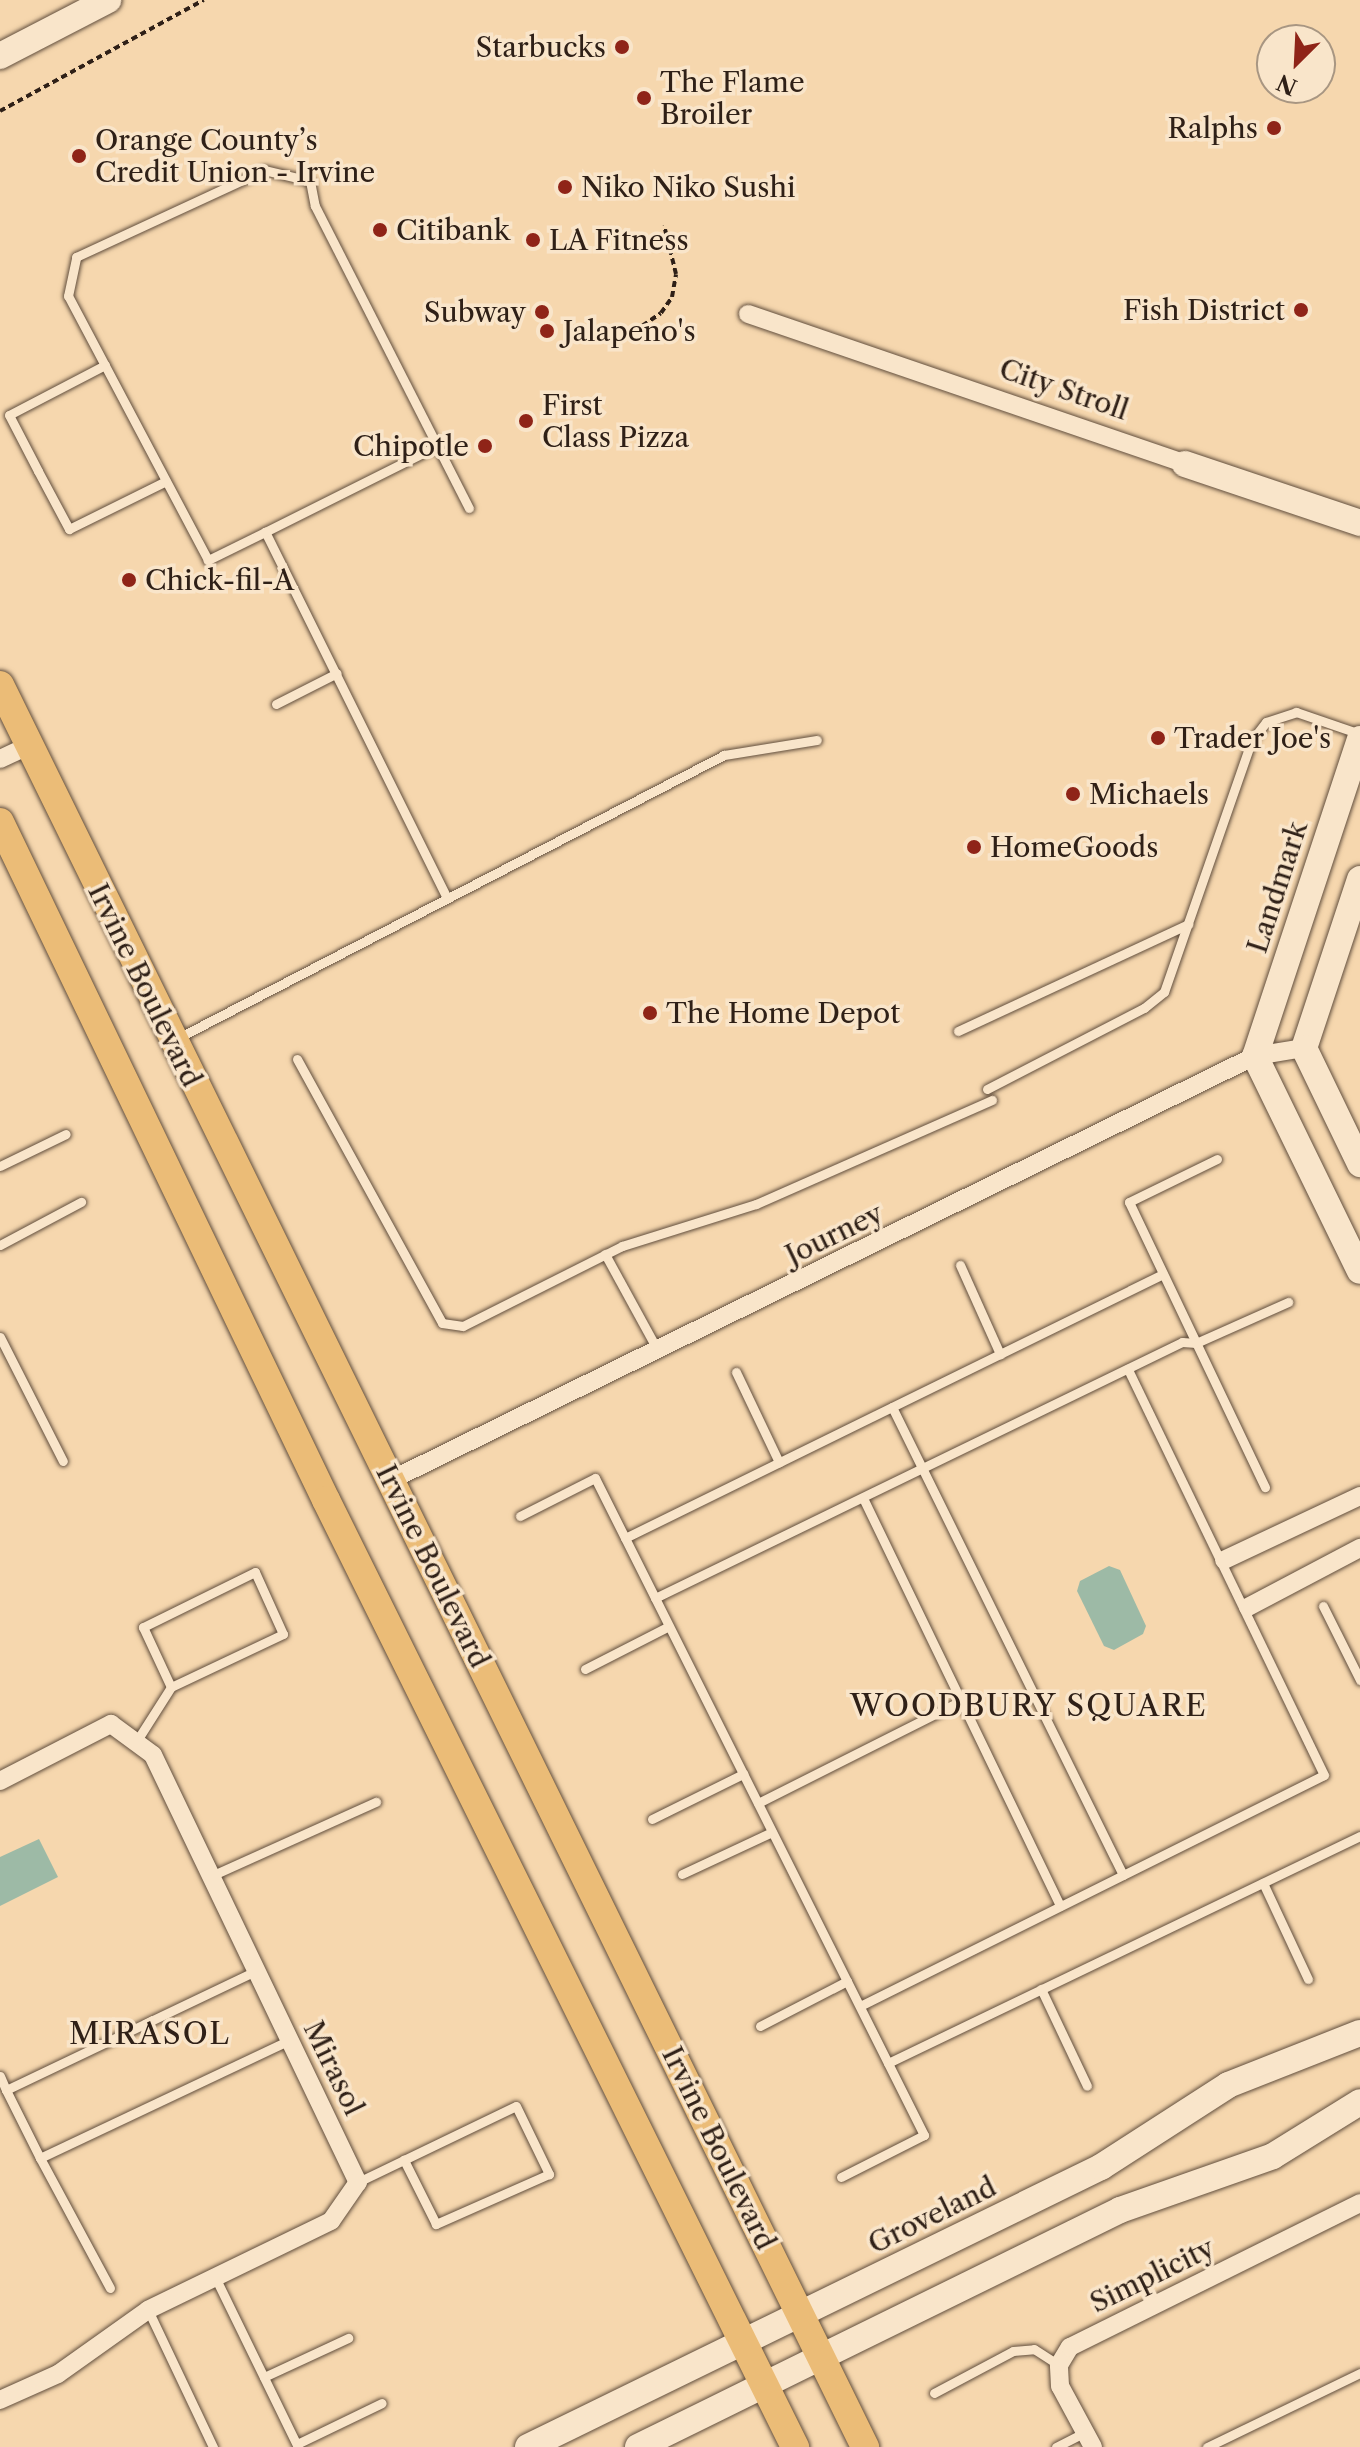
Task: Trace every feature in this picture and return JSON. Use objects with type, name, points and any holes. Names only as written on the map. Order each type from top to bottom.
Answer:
[{"type":"main road","name":"Irvine Boulevard","points":[[0,685],[172,1041],[865,2447]]},
{"type":"main road","points":[[0,822],[326,1500],[795,2447]]},
{"type":"street","points":[[0,56],[108,0]]},
{"type":"street","name":"City Stroll","points":[[748,314],[1360,523]]},
{"type":"street","name":"Landmark","points":[[1255,1056],[1360,736]]},
{"type":"street","points":[[0,759],[28,746]]},
{"type":"street","points":[[1360,879],[1304,1048],[1360,1164]]},
{"type":"street","name":"Journey","points":[[391,1480],[1255,1056],[1304,1048]]},
{"type":"street","points":[[1255,1056],[1360,1271]]},
{"type":"street","points":[[1224,1560],[1360,1496]]},
{"type":"street","points":[[1248,1607],[1360,1548]]},
{"type":"street","name":"Mirasol","points":[[0,1781],[111,1724],[153,1755],[358,2182]]},
{"type":"street","name":"Groveland","points":[[528,2447],[1101,2167],[1228,2085],[1360,2033]]},
{"type":"street","points":[[638,2447],[764,2384],[822,2360],[1120,2210],[1273,2156],[1360,2102]]},
{"type":"street","points":[[0,2400],[58,2374],[148,2310],[331,2221],[358,2182]]},
{"type":"street","name":"Simplicity","points":[[1059,2365],[1070,2347],[1360,2203]]},
{"type":"street","points":[[1059,2365],[1060,2386],[1089,2439]]},
{"type":"lane","points":[[435,447],[208,560],[68,296],[76,257],[264,170],[310,181],[315,206],[435,447],[469,508]]},
{"type":"lane","points":[[105,365],[9,415],[63,518],[69,529],[166,481]]},
{"type":"lane","points":[[265,532],[447,898]]},
{"type":"lane","points":[[276,704],[337,673]]},
{"type":"lane","points":[[987,1089],[1144,1008],[1164,992],[1252,740],[1266,722],[1296,712],[1360,736]]},
{"type":"lane","points":[[172,1041],[724,755],[817,740]]},
{"type":"lane","points":[[958,1031],[1188,924]]},
{"type":"lane","points":[[297,1059],[442,1323],[463,1326],[605,1254],[756,1204],[992,1100]]},
{"type":"lane","points":[[0,1166],[66,1134]]},
{"type":"lane","points":[[1217,1159],[1129,1202],[1265,1487]]},
{"type":"lane","points":[[0,1245],[81,1202]]},
{"type":"lane","points":[[605,1254],[658,1351]]},
{"type":"lane","points":[[960,1265],[1000,1354]]},
{"type":"lane","points":[[625,1538],[1163,1274]]},
{"type":"lane","points":[[655,1598],[1182,1342],[1196,1343],[1288,1302]]},
{"type":"lane","points":[[0,1337],[63,1461]]},
{"type":"lane","points":[[860,2006],[1324,1775],[1248,1607],[1128,1369]]},
{"type":"lane","points":[[736,1372],[779,1462]]},
{"type":"lane","points":[[892,1407],[1123,1875]]},
{"type":"lane","points":[[520,1516],[595,1478],[924,2135],[841,2177]]},
{"type":"lane","points":[[863,1498],[1060,1906]]},
{"type":"lane","points":[[136,1742],[171,1687],[283,1634],[255,1572],[143,1627],[171,1687]]},
{"type":"lane","points":[[1323,1606],[1360,1680]]},
{"type":"lane","points":[[585,1669],[669,1626]]},
{"type":"lane","points":[[758,1803],[961,1701]]},
{"type":"lane","points":[[652,1819],[743,1774]]},
{"type":"lane","points":[[211,1876],[376,1802]]},
{"type":"lane","points":[[682,1874],[772,1832]]},
{"type":"lane","points":[[888,2063],[1360,1836]]},
{"type":"lane","points":[[1263,1883],[1308,1979]]},
{"type":"lane","points":[[6,2090],[256,1971]]},
{"type":"lane","points":[[760,2026],[847,1981]]},
{"type":"lane","points":[[1041,1989],[1087,2086]]},
{"type":"lane","points":[[40,2158],[290,2040]]},
{"type":"lane","points":[[0,2076],[110,2288]]},
{"type":"lane","points":[[358,2182],[516,2106],[549,2174],[436,2224],[404,2160]]},
{"type":"lane","points":[[215,2277],[298,2445],[382,2403]]},
{"type":"lane","points":[[148,2310],[213,2447]]},
{"type":"lane","points":[[264,2377],[348,2338]]},
{"type":"lane","points":[[934,2393],[1013,2351],[1034,2349],[1059,2365]]},
{"type":"lane","points":[[1207,2447],[1360,2373]]},
{"type":"lane","points":[[1056,2447],[1089,2439]]},
{"type":"path","points":[[0,111],[204,0]]},
{"type":"path","points":[[626,337],[661,313],[672,297],[676,274],[664,225]]},
{"type":"shaded area","points":[[1109,1566],[1120,1570],[1146,1626],[1143,1634],[1114,1650],[1104,1646],[1077,1591],[1080,1581]]},
{"type":"shaded area","points":[[39,1839],[58,1877],[0,1906],[0,1857]]},
{"type":"place","name":"Starbucks","points":[[622,47]]},
{"type":"place","name":"The Flame Broiler","points":[[644,98]]},
{"type":"place","name":"Ralphs","points":[[1274,128]]},
{"type":"place","name":"Orange County’s Credit Union - Irvine","points":[[79,156]]},
{"type":"place","name":"Niko Niko Sushi","points":[[565,187]]},
{"type":"place","name":"Citibank","points":[[380,230]]},
{"type":"place","name":"LA Fitness","points":[[533,240]]},
{"type":"place","name":"Fish District","points":[[1301,310]]},
{"type":"place","name":"Subway","points":[[542,312]]},
{"type":"place","name":"Jalapeno's","points":[[547,331]]},
{"type":"place","name":"First Class Pizza","points":[[526,421]]},
{"type":"place","name":"Chipotle","points":[[485,446]]},
{"type":"place","name":"Chick-fil-A","points":[[129,580]]},
{"type":"place","name":"Trader Joe's","points":[[1158,738]]},
{"type":"place","name":"Michaels","points":[[1073,794]]},
{"type":"place","name":"HomeGoods","points":[[974,847]]},
{"type":"place","name":"The Home Depot","points":[[650,1013]]},
{"type":"district","name":"WOODBURY SQUARE","points":[[1029,1706]]},
{"type":"district","name":"MIRASOL","points":[[150,2034]]}]
